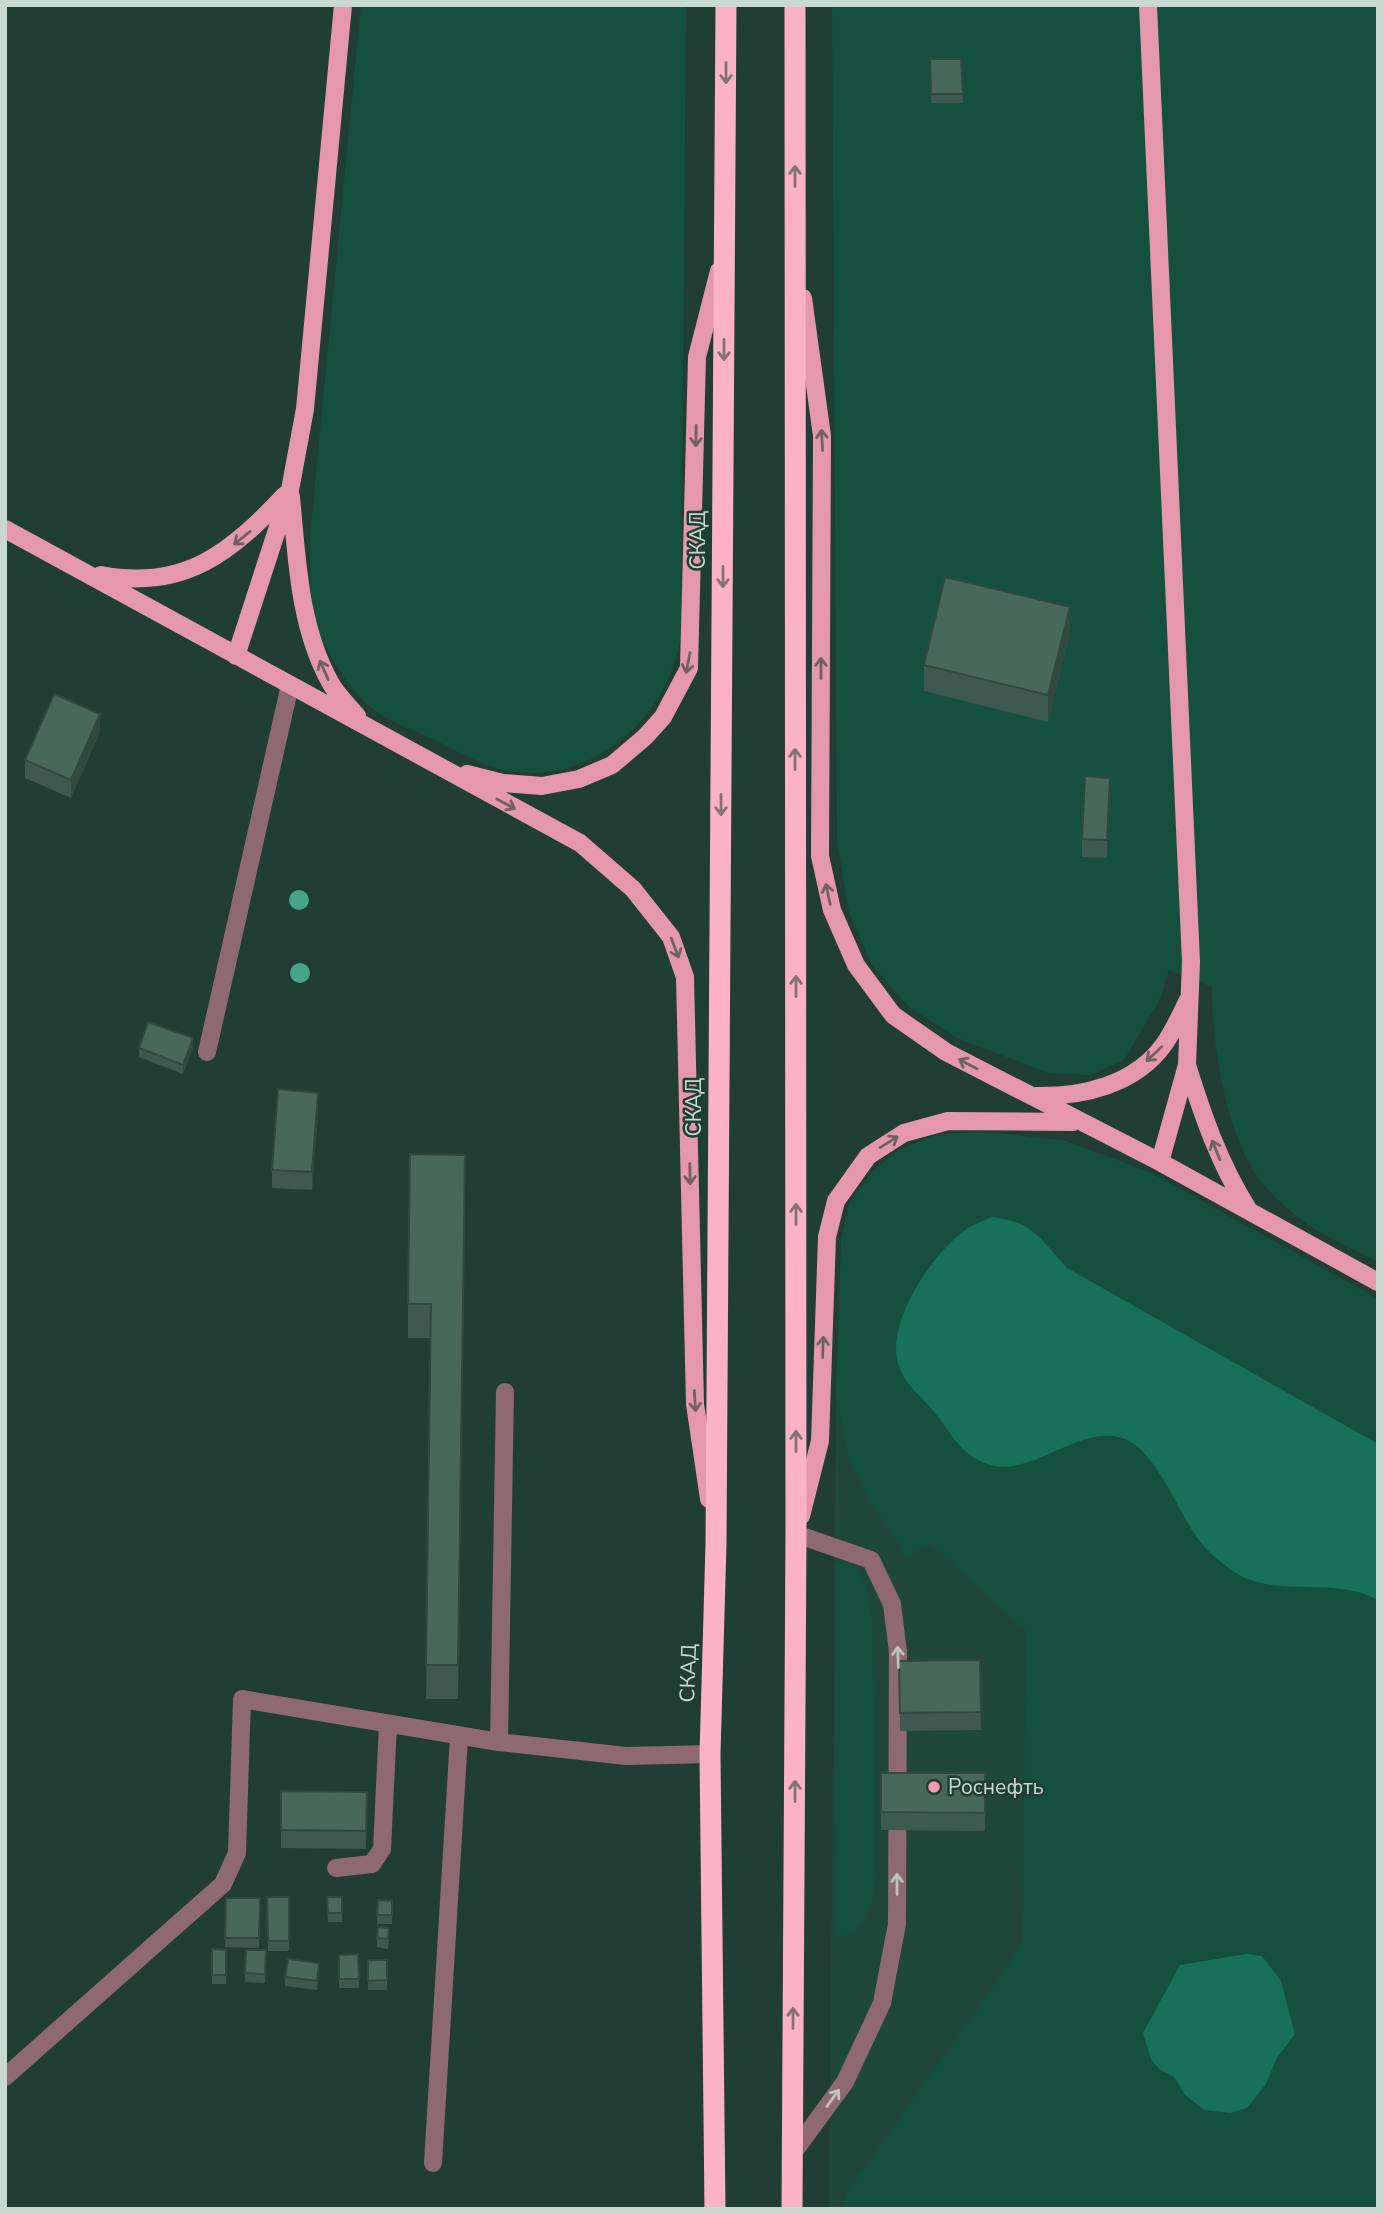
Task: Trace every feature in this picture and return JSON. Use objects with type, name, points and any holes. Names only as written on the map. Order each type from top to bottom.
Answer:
[{"type":"highway","name":"СКАД","points":[[715,2209],[710,1754],[716,1544],[726,5]]},
{"type":"highway","points":[[792,2209],[796,1534],[795,5]]},
{"type":"main road","points":[[236,656],[290,490],[305,409],[343,5]]},
{"type":"main road","points":[[1148,5],[1191,949],[1187,1065],[1160,1162]]},
{"type":"main road","points":[[795,244],[822,436],[820,856],[832,910],[856,965],[893,1015],[946,1052],[1160,1162],[1378,1282]]},
{"type":"main road","points":[[447,769],[516,784],[542,786],[579,779],[612,765],[645,737],[663,717],[689,668],[697,357],[725,248]]},
{"type":"main road","points":[[89,573],[127,580],[162,578],[197,567],[245,538],[290,490]]},
{"type":"main road","points":[[290,490],[300,592],[314,648],[330,684],[364,725]]},
{"type":"main road","points":[[5,529],[580,842],[634,889],[671,937],[685,977],[695,1404],[716,1544]]},
{"type":"main road","points":[[1028,1096],[1065,1097],[1101,1089],[1133,1073],[1164,1045],[1190,996]]},
{"type":"main road","points":[[1187,1065],[1208,1130],[1226,1174],[1248,1210]]},
{"type":"main road","points":[[796,1534],[820,1441],[827,1237],[836,1201],[868,1156],[904,1133],[948,1121],[1080,1122]]},
{"type":"lane","points":[[207,1052],[290,685]]},
{"type":"lane","points":[[499,1742],[505,1392]]},
{"type":"lane","points":[[793,2153],[845,2082],[881,2003],[897,1924],[898,1652],[892,1604],[871,1560],[796,1534]]},
{"type":"lane","points":[[5,2077],[223,1884],[237,1853],[242,1699],[499,1742],[626,1756],[710,1754]]},
{"type":"lane","points":[[337,1868],[372,1864],[382,1849],[388,1724]]},
{"type":"lane","points":[[433,2164],[459,1737]]},
{"type":"shaded area","points":[[361,5],[686,5],[681,637],[673,667],[660,695],[641,720],[619,741],[594,758],[566,768],[535,773],[503,770],[477,761],[384,716],[369,706],[348,682],[325,646],[315,621],[311,592],[310,536]]},
{"type":"shaded area","points":[[832,5],[1378,5],[1378,1262],[1311,1226],[1279,1201],[1259,1179],[1247,1159],[1229,1112],[1218,1060],[1212,987],[1169,970],[1161,997],[1124,1060],[1090,1075],[1049,1073],[959,1039],[909,1007],[872,965],[849,912],[837,840]]},
{"type":"shaded area","points":[[982,1131],[1066,1141],[1152,1173],[1378,1299],[1378,2209],[842,2209],[847,2192],[1022,1945],[1026,1631],[930,1544],[907,1558],[869,1502],[848,1455],[836,1394],[841,1240],[850,1201],[873,1171],[899,1150],[935,1135]],"holes":[[[1246,1954],[1281,1981],[1295,2034],[1277,2058],[1266,2084],[1247,2108],[1230,2113],[1203,2110],[1185,2095],[1174,2077],[1164,1998],[1180,1965]]]},
{"type":"shaded area","name":"Роснефть","points":[[836,1394],[1040,1626],[1031,1948],[860,2209],[829,2209]]},
{"type":"shaded area","points":[[836,1563],[855,1565],[865,1583],[873,1622],[875,1884],[872,1903],[860,1926],[846,1936],[836,1938]]},
{"type":"green space","points":[[992,1217],[1006,1219],[1027,1228],[1042,1240],[1067,1268],[1378,1444],[1378,1600],[1341,1589],[1264,1584],[1230,1569],[1202,1544],[1159,1472],[1140,1448],[1129,1441],[1112,1436],[1094,1437],[1022,1464],[1004,1467],[987,1464],[963,1449],[904,1378],[896,1347],[905,1310],[926,1272],[964,1231]]},
{"type":"green space","points":[[1246,1954],[1262,1956],[1281,1981],[1295,2034],[1277,2058],[1266,2084],[1247,2108],[1230,2113],[1204,2110],[1185,2095],[1174,2077],[1159,2069],[1151,2059],[1143,2033],[1180,1965]]},
{"type":"building","points":[[930,59],[961,59],[963,94],[931,94]]},
{"type":"building","points":[[945,577],[1070,607],[1048,695],[924,665]]},
{"type":"building","points":[[54,694],[100,714],[71,780],[25,760]]},
{"type":"building","points":[[1085,776],[1110,778],[1107,840],[1082,839]]},
{"type":"building","points":[[148,1022],[193,1038],[183,1065],[139,1048]]},
{"type":"building","points":[[278,1089],[318,1093],[312,1172],[272,1170]]},
{"type":"building","points":[[410,1154],[465,1155],[458,1665],[426,1665],[431,1304],[408,1304]]},
{"type":"building","points":[[980,1660],[981,1712],[900,1713],[899,1661]]},
{"type":"building","points":[[881,1773],[985,1773],[985,1813],[881,1812]]},
{"type":"building","points":[[281,1791],[367,1792],[366,1831],[281,1830]]},
{"type":"building","points":[[267,1897],[289,1897],[289,1941],[268,1941]]},
{"type":"building","points":[[327,1897],[342,1897],[342,1913],[328,1913]]},
{"type":"building","points":[[226,1898],[260,1898],[259,1938],[225,1938]]},
{"type":"building","points":[[378,1900],[392,1901],[392,1915],[377,1915]]},
{"type":"building","points":[[378,1927],[389,1928],[388,1939],[377,1938]]},
{"type":"building","points":[[212,1949],[226,1950],[226,1975],[212,1975]]},
{"type":"building","points":[[246,1950],[266,1950],[265,1974],[245,1973]]},
{"type":"building","points":[[358,1954],[359,1979],[339,1979],[339,1955]]},
{"type":"building","points":[[288,1959],[319,1963],[317,1981],[285,1977]]},
{"type":"building","points":[[368,1960],[387,1960],[387,1980],[368,1981]]},
{"type":"place","name":"Роснефть","points":[[934,1787]]}]
